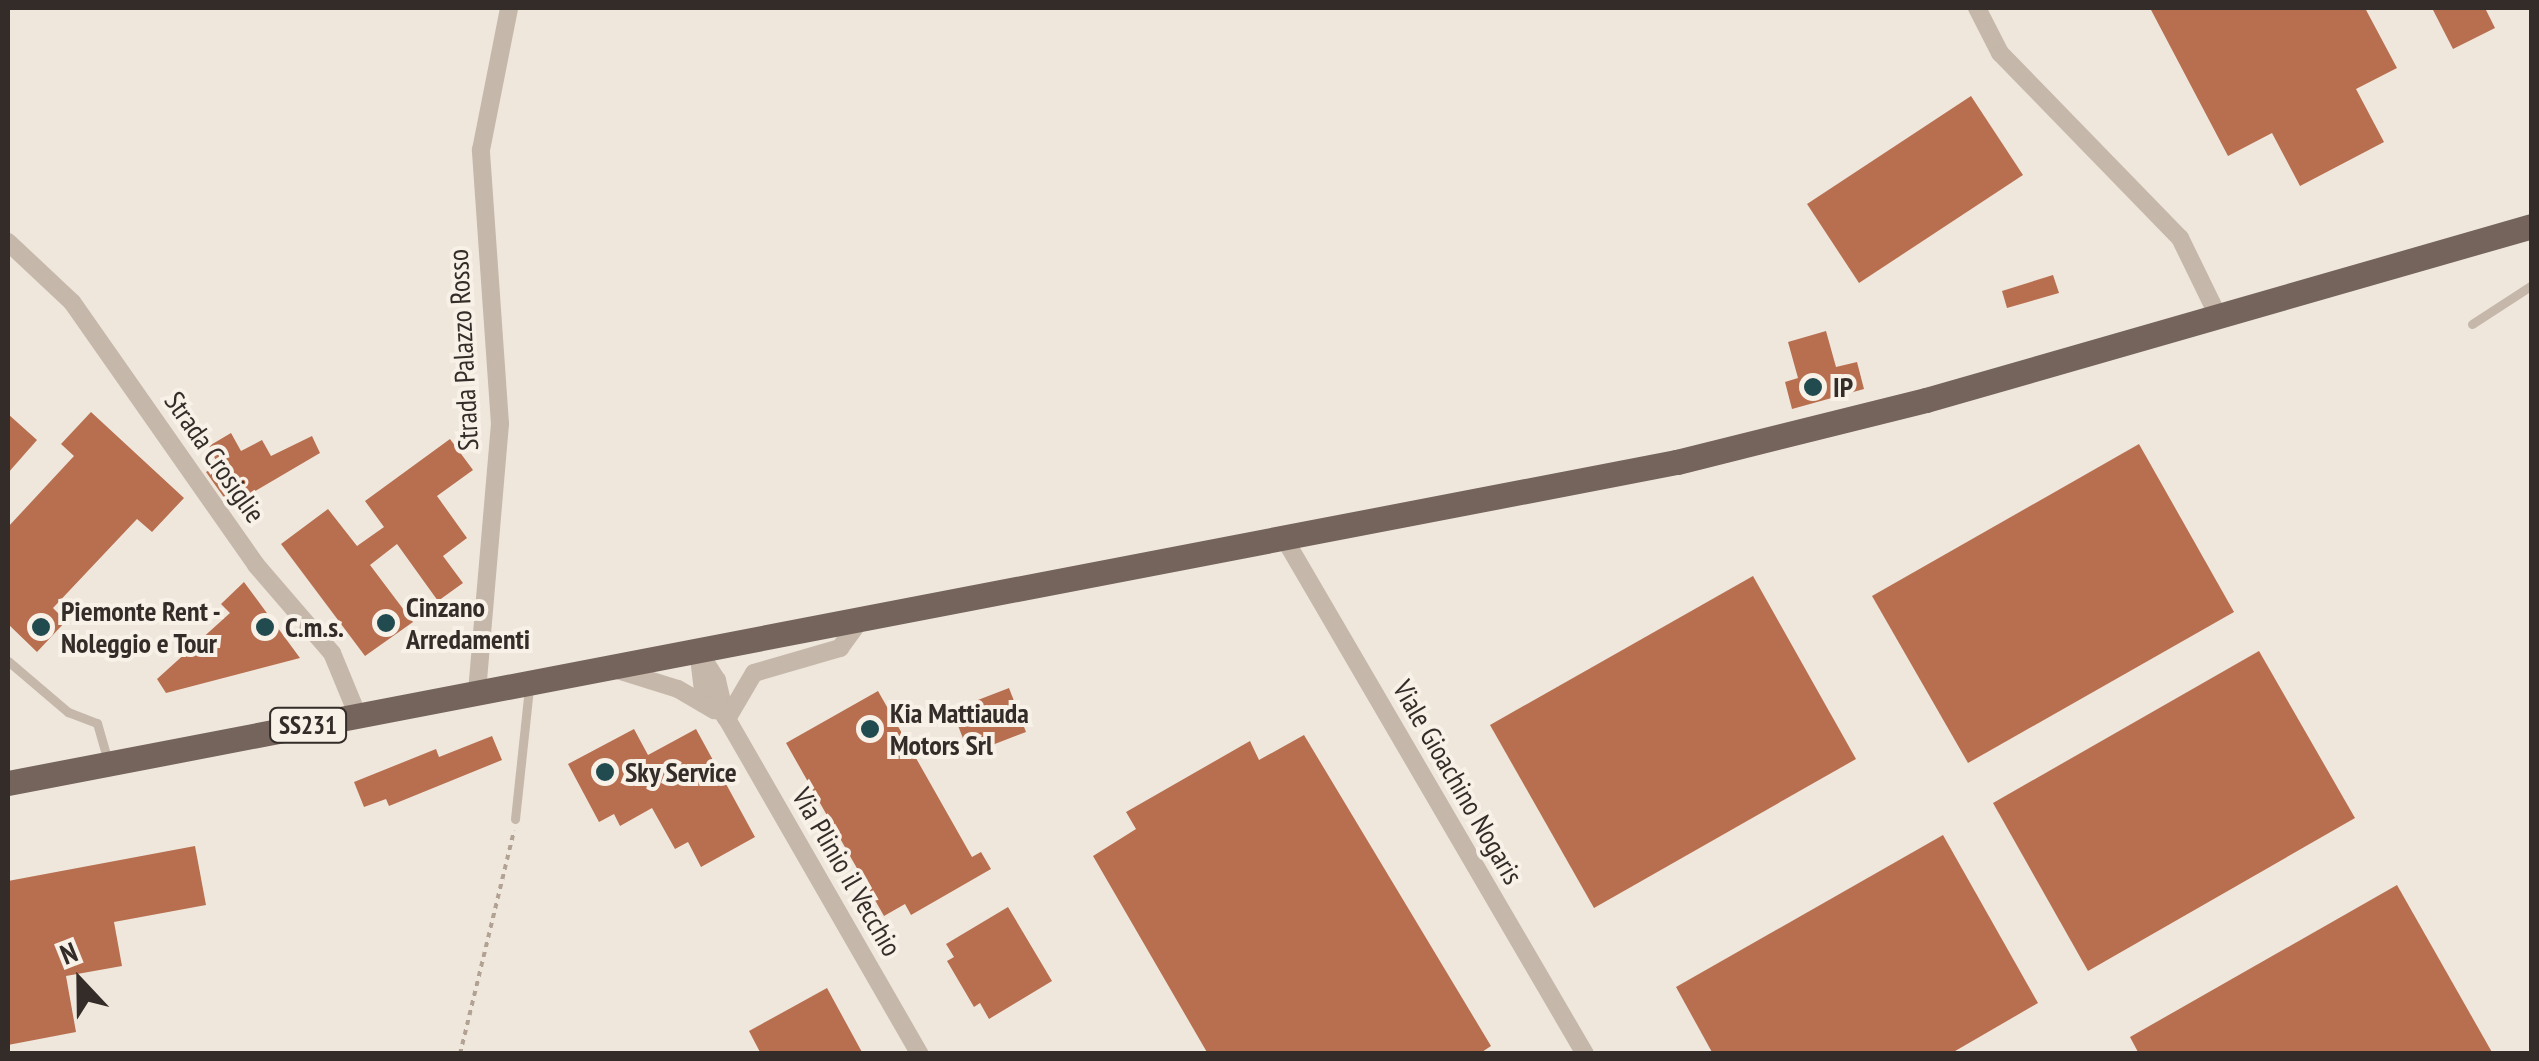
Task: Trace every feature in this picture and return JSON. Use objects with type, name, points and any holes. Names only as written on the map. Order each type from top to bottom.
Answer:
[{"type":"main road","points":[[862,619],[1677,462],[2218,316],[2532,226]]},
{"type":"main road","name":"SS231","points":[[8,783],[862,619]]},
{"type":"street","name":"Strada Palazzo Rosso","points":[[477,692],[500,424],[480,150],[509,8]]},
{"type":"street","points":[[1976,8],[2000,52],[2180,238],[2218,316]]},
{"type":"street","name":"Strada Crosiglie","points":[[8,242],[72,302],[256,565],[332,653],[358,716]]},
{"type":"street","name":"Viale Gioachino Nogaris","points":[[1284,538],[1585,1054]]},
{"type":"street","points":[[726,719],[754,673],[840,648],[862,619]]},
{"type":"street","name":"Via Plinio il Vecchio","points":[[698,650],[702,689],[726,719],[920,1054]]},
{"type":"street","name":"Via Plinio il Vecchio","points":[[608,668],[678,689],[726,719]]},
{"type":"lane","points":[[2472,324],[2532,285]]},
{"type":"lane","points":[[8,661],[68,712],[98,724],[108,764]]},
{"type":"lane","points":[[515,819],[529,682]]},
{"type":"path","points":[[460,1054],[515,819]]},
{"type":"building","points":[[2150,8],[2365,8],[2397,68],[2356,89],[2384,142],[2300,186],[2272,133],[2228,156]]},
{"type":"building","points":[[2432,8],[2485,8],[2495,28],[2453,49]]},
{"type":"building","points":[[1971,96],[2023,175],[1859,283],[1807,204]]},
{"type":"building","points":[[2053,275],[2059,293],[2007,308],[2002,291]]},
{"type":"building","points":[[1826,331],[1836,367],[1857,362],[1864,389],[1792,409],[1785,382],[1798,378],[1788,342]]},
{"type":"building","points":[[91,412],[184,498],[152,532],[137,519],[53,608],[66,621],[37,652],[8,624],[8,527],[74,456],[61,444]]},
{"type":"building","points":[[8,414],[37,440],[8,473]]},
{"type":"building","points":[[231,433],[241,451],[262,440],[271,456],[312,436],[320,453],[230,506],[206,472],[218,465],[209,446]]},
{"type":"building","points":[[450,439],[473,470],[437,496],[467,538],[443,556],[463,583],[438,601],[397,544],[370,565],[413,622],[365,656],[281,544],[328,509],[357,546],[384,527],[365,501]]},
{"type":"building","points":[[2139,444],[2234,612],[1968,763],[1872,596]]},
{"type":"building","points":[[1753,576],[1856,759],[1594,908],[1490,725]]},
{"type":"building","points":[[244,582],[300,658],[166,693],[157,679],[230,613],[221,604]]},
{"type":"building","points":[[2259,651],[2355,818],[2088,971],[1993,803]]},
{"type":"building","points":[[1009,688],[1026,732],[969,754],[952,710]]},
{"type":"building","points":[[878,691],[972,857],[981,852],[991,869],[911,915],[905,904],[884,916],[786,743]]},
{"type":"building","points":[[634,729],[648,755],[696,729],[755,837],[701,867],[688,842],[675,849],[652,808],[620,826],[614,814],[599,822],[568,764]]},
{"type":"building","points":[[1304,735],[1491,1046],[1479,1054],[1208,1054],[1093,856],[1136,829],[1126,812],[1250,741],[1259,760]]},
{"type":"building","points":[[492,736],[502,760],[389,806],[386,799],[364,807],[354,782],[436,749],[439,757]]},
{"type":"building","points":[[1943,835],[2038,1003],[1950,1054],[1713,1054],[1676,987]]},
{"type":"building","points":[[195,846],[206,905],[114,922],[122,966],[66,976],[76,1032],[8,1045],[8,881]]},
{"type":"building","points":[[2397,885],[2493,1054],[2139,1054],[2130,1037]]},
{"type":"building","points":[[1008,907],[1052,981],[989,1019],[980,1003],[974,1007],[947,961],[954,957],[946,944]]},
{"type":"building","points":[[827,988],[863,1054],[761,1054],[749,1031]]},
{"type":"place","name":"IP","points":[[1813,387]]},
{"type":"place","name":"Cinzano Arredamenti","points":[[386,623]]},
{"type":"place","name":"Piemonte Rent - Noleggio e Tour","points":[[41,627]]},
{"type":"place","name":"C.m.s.","points":[[265,627]]},
{"type":"place","name":"Kia Mattiauda Motors Srl","points":[[870,729]]},
{"type":"place","name":"Sky Service","points":[[605,772]]}]
